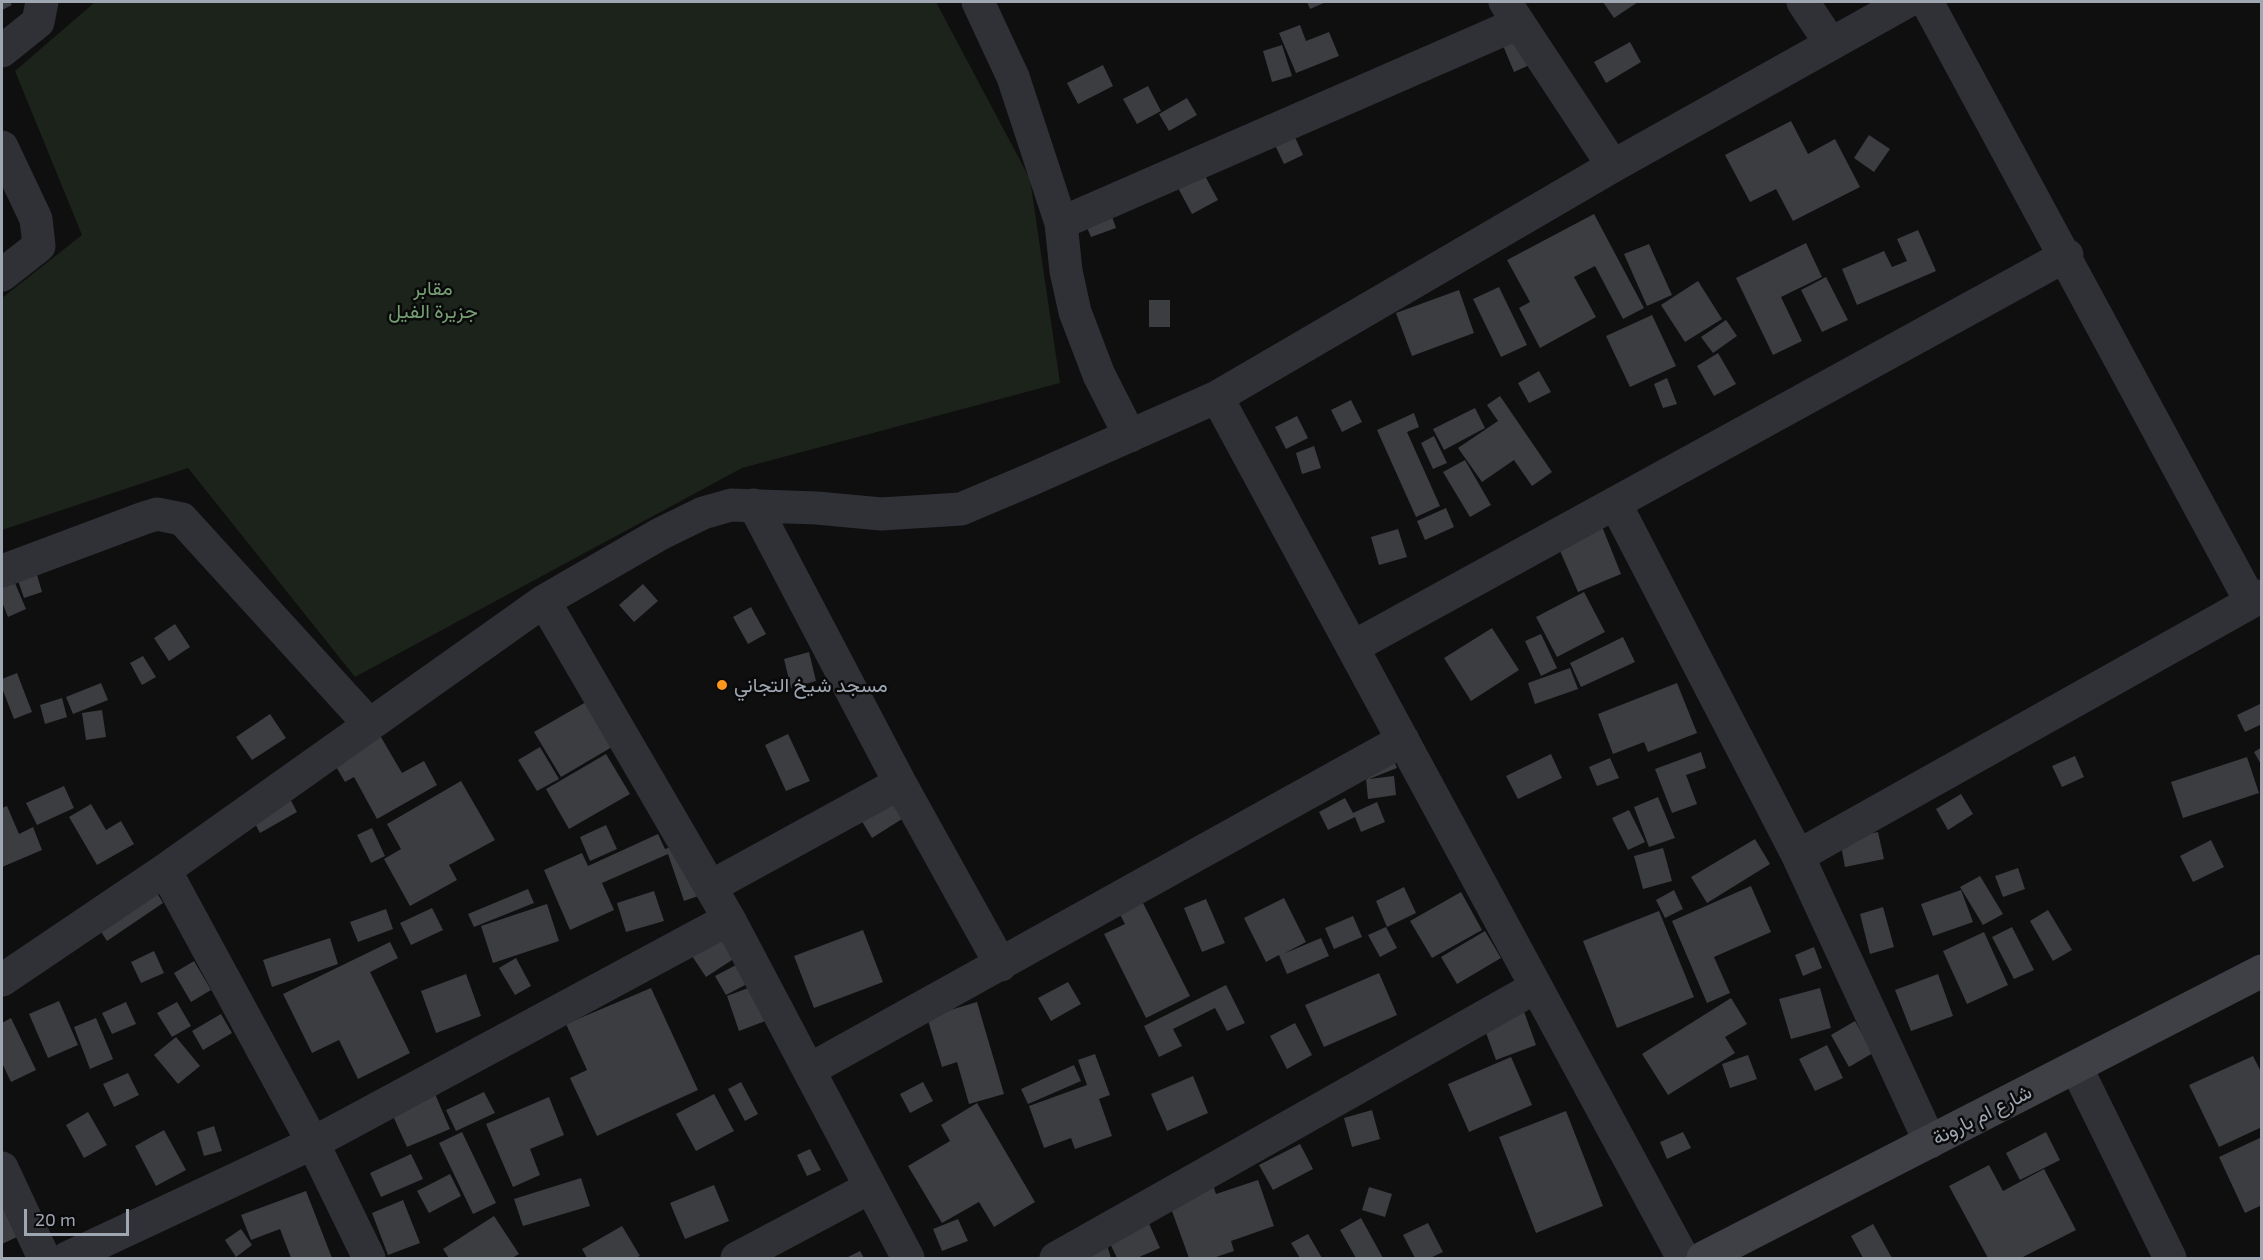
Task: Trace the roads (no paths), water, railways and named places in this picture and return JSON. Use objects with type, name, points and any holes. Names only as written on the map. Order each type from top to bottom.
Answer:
[{"type":"street","points":[[2,51],[38,22],[42,2]]},
{"type":"street","points":[[978,2],[1013,77],[1061,224],[1066,272],[1075,312],[1099,375],[1130,436]]},
{"type":"street","points":[[1803,2],[1831,44]]},
{"type":"street","points":[[2,980],[165,870],[543,601],[660,534],[703,513],[731,506],[754,505],[881,514],[961,509],[1217,397],[1613,166],[1906,2]]},
{"type":"street","points":[[1798,856],[2256,599],[1927,2]]},
{"type":"street","points":[[1061,224],[1512,12],[1613,166]]},
{"type":"street","points":[[2,147],[36,219],[39,246],[2,275]]},
{"type":"street","points":[[1353,647],[1616,505],[2067,255]]},
{"type":"street","points":[[1217,397],[1683,1258]]},
{"type":"street","points":[[754,505],[900,783],[1001,965]]},
{"type":"street","points":[[1616,505],[1798,856],[1930,1142]]},
{"type":"street","points":[[2,571],[151,516],[170,515],[182,519],[369,724]]},
{"type":"street","points":[[543,601],[729,920],[908,1258]]},
{"type":"street","points":[[809,1070],[1403,740]]},
{"type":"street","points":[[710,887],[900,783]]},
{"type":"street","points":[[165,870],[313,1143],[369,1258]]},
{"type":"street","points":[[67,1258],[313,1143],[729,920]]},
{"type":"street","name":"شارع ام بارونة","points":[[1703,1258],[2262,972]]},
{"type":"street","points":[[1056,1258],[1536,987]]},
{"type":"street","points":[[2076,1067],[2170,1258]]},
{"type":"street","points":[[2,1168],[44,1258]]},
{"type":"street","points":[[737,1258],[869,1188]]},
{"type":"place","name":"مسجد شيخ التجاني","points":[[722,685]]},
{"type":"park label","name":"مقابر جزيرة الفيل","points":[[433,300]]}]
